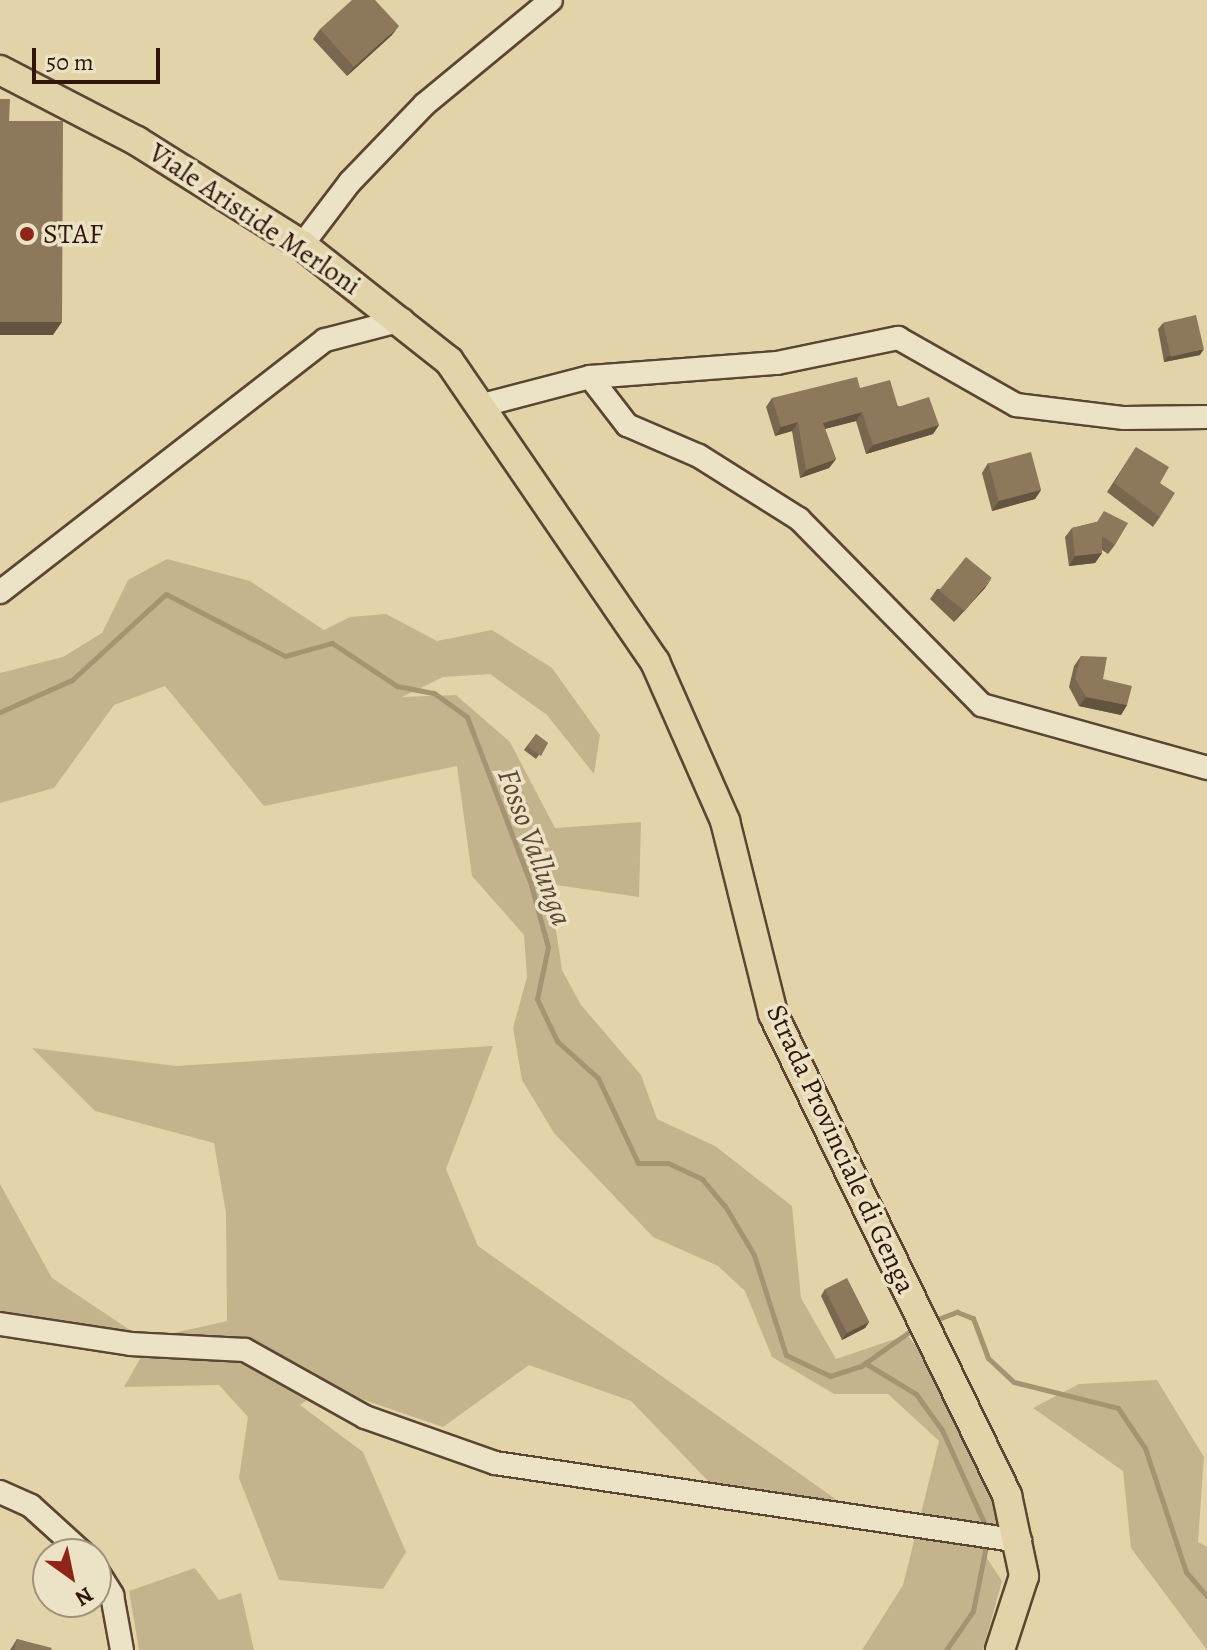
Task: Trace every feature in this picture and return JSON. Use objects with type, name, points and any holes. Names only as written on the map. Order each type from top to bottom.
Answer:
[{"type":"main road","name":"Viale Aristide Merloni","points":[[0,70],[137,141],[302,245],[402,320],[483,405]]},
{"type":"main road","name":"Strada Provinciale di Genga","points":[[483,405],[655,662],[725,821],[773,1014],[1007,1495],[997,1536],[1024,1576],[1000,1650]]},
{"type":"street","points":[[302,245],[350,182],[425,104],[551,0]]},
{"type":"street","points":[[0,592],[325,340],[402,320]]},
{"type":"street","points":[[483,405],[590,377],[777,363],[898,338],[1016,405],[1124,418],[1207,417]]},
{"type":"street","points":[[590,377],[627,425],[699,456],[799,519],[982,705],[1207,768]]},
{"type":"street","points":[[0,1324],[130,1344],[245,1350],[365,1417],[495,1463],[997,1536]]},
{"type":"street","points":[[0,1492],[31,1506],[66,1538]]},
{"type":"street","points":[[112,1595],[122,1650]]},
{"type":"shaded area","points":[[167,559],[250,581],[324,630],[350,617],[386,614],[437,641],[492,630],[552,668],[600,735],[594,774],[547,715],[490,674],[443,677],[402,697],[456,695],[510,742],[555,828],[641,822],[639,897],[549,884],[562,970],[581,1005],[641,1075],[657,1119],[715,1146],[792,1206],[801,1298],[836,1359],[907,1335],[946,1382],[1004,1503],[1001,1529],[983,1552],[1002,1581],[983,1650],[862,1650],[903,1585],[939,1441],[888,1394],[834,1394],[772,1357],[745,1291],[718,1266],[653,1237],[554,1133],[522,1080],[513,1028],[527,977],[524,935],[472,876],[457,766],[264,806],[165,686],[114,705],[54,788],[0,803],[0,673],[63,657],[102,633],[128,580]]},
{"type":"shaded area","points":[[493,1046],[446,1169],[478,1246],[844,1505],[714,1487],[631,1401],[529,1365],[443,1427],[326,1387],[300,1405],[363,1452],[406,1552],[383,1589],[279,1580],[239,1478],[248,1417],[219,1385],[124,1387],[152,1338],[227,1321],[226,1213],[214,1143],[95,1111],[32,1048],[176,1066]]},
{"type":"shaded area","points":[[0,1184],[52,1278],[136,1334],[0,1311]]},
{"type":"shaded area","points":[[1157,1380],[1204,1457],[1198,1542],[1207,1547],[1207,1650],[1131,1548],[1123,1471],[1033,1408],[1079,1384]]},
{"type":"shaded area","points":[[195,1568],[219,1600],[241,1593],[254,1650],[139,1650],[129,1591]]},
{"type":"building","points":[[352,0],[375,0],[399,26],[354,67],[320,29]]},
{"type":"building","name":"STAF","points":[[0,99],[10,99],[9,121],[63,121],[62,322],[0,322]]},
{"type":"building","points":[[1196,315],[1204,349],[1171,357],[1163,323]]},
{"type":"building","points":[[857,377],[860,388],[890,380],[898,407],[929,397],[939,425],[873,445],[862,412],[823,423],[836,459],[806,470],[798,422],[781,427],[772,398]]},
{"type":"building","points":[[1136,447],[1169,467],[1160,483],[1175,493],[1160,517],[1114,483]]},
{"type":"building","points":[[1031,452],[1041,490],[999,501],[988,463]]},
{"type":"building","points":[[1104,511],[1128,523],[1115,545],[1102,536],[1102,553],[1075,556],[1072,528],[1097,522]]},
{"type":"building","points":[[966,557],[992,578],[965,611],[939,590]]},
{"type":"building","points":[[1081,656],[1107,657],[1103,679],[1132,686],[1127,705],[1086,697],[1075,678]]},
{"type":"building","points":[[536,734],[548,743],[541,756],[528,747]]},
{"type":"building","points":[[847,1278],[869,1322],[847,1333],[825,1289]]},
{"type":"building","points":[[17,1639],[52,1648],[14,1650]]},
{"type":"waterway","name":"Fosso Vallunga","points":[[0,712],[72,680],[166,594],[285,656],[332,643],[397,686],[434,693],[467,717],[531,885],[548,947],[537,999],[557,1041],[598,1078],[638,1163],[668,1163],[702,1179],[725,1206],[754,1255],[786,1355],[830,1376],[861,1366],[916,1327]]},
{"type":"waterway","name":"Fosso Vallunga","points":[[933,1321],[957,1312],[973,1318],[988,1358],[1014,1382],[1118,1408],[1145,1448],[1186,1572],[1207,1596]]},
{"type":"waterway","points":[[865,1363],[916,1394],[942,1430],[986,1527]]},
{"type":"waterway","points":[[946,1650],[973,1611],[987,1541]]},
{"type":"place","name":"STAF","points":[[27,234]]}]
